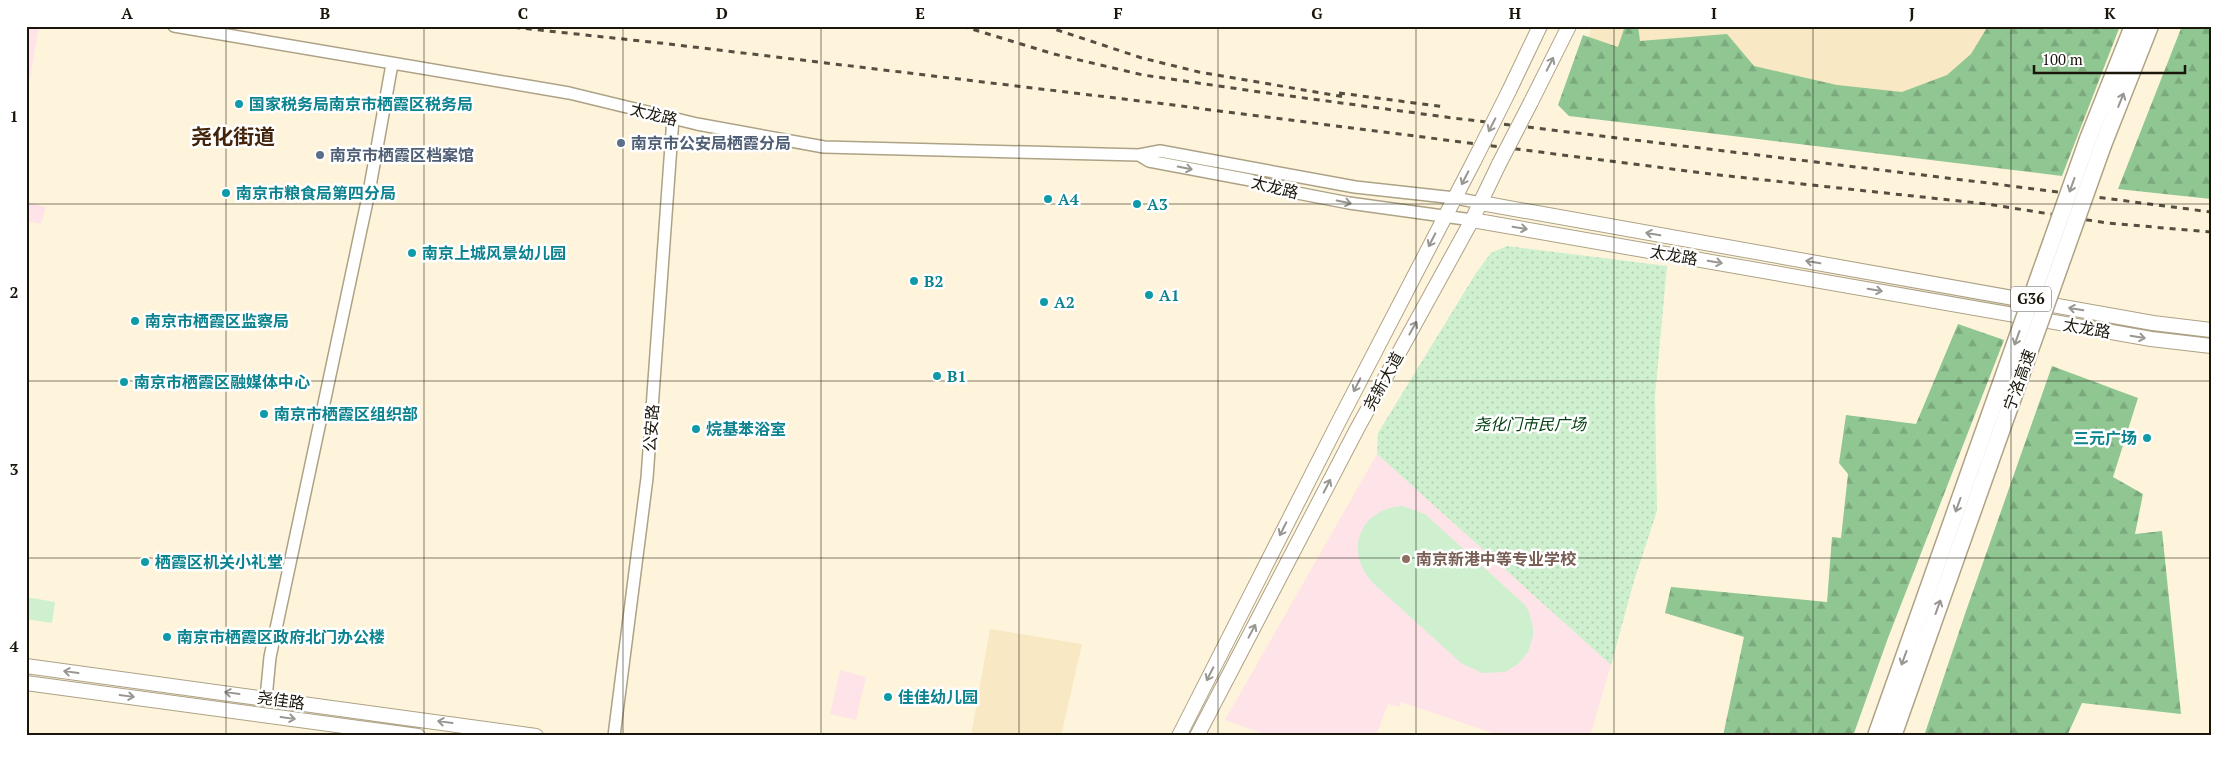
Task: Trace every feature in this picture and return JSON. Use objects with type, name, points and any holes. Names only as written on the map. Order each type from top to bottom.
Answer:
[{"type":"highway","name":"宁洛高速","points":[[1876,736],[1981,462],[2096,142],[2133,26]]},
{"type":"highway","name":"宁洛高速","points":[[2096,142],[2150,26]]},
{"type":"highway","name":"宁洛高速","points":[[1892,736],[1981,462]]},
{"type":"main road","name":"尧新大道","points":[[1179,736],[1475,159],[1540,26]]},
{"type":"main road","name":"尧新大道","points":[[1197,736],[1357,428],[1481,203],[1498,164],[1569,26]]},
{"type":"main road","name":"太龙路","points":[[1481,203],[2144,321],[2211,330]]},
{"type":"main road","name":"太龙路","points":[[1472,220],[2151,339],[2211,346]]},
{"type":"main road","name":"尧佳路","points":[[26,666],[536,736]]},
{"type":"main road","name":"尧佳路","points":[[26,683],[418,736]]},
{"type":"street","name":"太龙路","points":[[174,26],[569,93],[673,118],[824,147],[1139,155],[1160,151],[1355,187],[1455,198],[1481,203]]},
{"type":"street","points":[[266,698],[270,656],[369,192],[392,64]]},
{"type":"street","name":"公安路","points":[[614,736],[647,478],[673,118]]},
{"type":"street","name":"太龙路","points":[[1139,155],[1149,162],[1250,180],[1292,192],[1350,204],[1472,220]]},
{"type":"shaded area","points":[[26,26],[39,26],[26,100]]},
{"type":"shaded area","points":[[1592,26],[1990,26],[1960,115],[1585,47]]},
{"type":"shaded area","points":[[26,202],[46,207],[41,224],[26,221]]},
{"type":"shaded area","name":"南京新港中等专业学校","points":[[1377,454],[1611,665],[1590,736],[1501,736],[1401,702],[1399,707],[1388,704],[1376,736],[1270,736],[1225,720]]},
{"type":"shaded area","points":[[990,629],[1082,644],[1061,736],[971,736]]},
{"type":"shaded area","points":[[840,670],[866,677],[856,720],[830,714]]},
{"type":"green space","points":[[1625,26],[1638,26],[1640,41],[1727,34],[1754,66],[1837,85],[1902,92],[1947,75],[1971,54],[1988,26],[2120,26],[2062,176],[1569,116],[1558,105],[1583,35],[1618,47]]},
{"type":"green space","points":[[2182,26],[2211,26],[2211,199],[2118,189]]},
{"type":"green space","name":"尧化门市民广场","points":[[1507,246],[1667,266],[1655,396],[1657,511],[1634,581],[1611,665],[1377,454],[1378,433],[1476,273],[1491,253]]},
{"type":"green space","points":[[1958,324],[2004,340],[1888,638],[1853,736],[1723,736],[1744,637],[1665,613],[1671,587],[1827,602],[1832,537],[1841,538],[1848,474],[1839,463],[1846,415],[1916,424]]},
{"type":"green space","points":[[2052,366],[2138,398],[2113,477],[2143,494],[2135,534],[2162,531],[2181,714],[2082,703],[2067,736],[1924,736],[1966,611]]},
{"type":"green space","points":[[1403,506],[1425,514],[1525,605],[1529,612],[1533,636],[1528,652],[1518,664],[1505,672],[1482,673],[1461,663],[1373,583],[1364,571],[1359,558],[1358,546],[1361,534],[1367,523],[1376,515],[1388,509]]},
{"type":"green space","points":[[26,597],[55,602],[52,623],[26,619]]},
{"type":"railway","points":[[502,26],[669,44],[1165,104],[1719,175],[1987,204],[2107,223],[2211,232]]},
{"type":"railway","points":[[962,26],[1054,54],[1143,75],[1453,118],[2211,212]]},
{"type":"railway","points":[[1045,26],[1142,58],[1199,72],[1345,97]]},
{"type":"railway","points":[[1339,93],[1445,107]]},
{"type":"place","name":"国家税务局南京市栖霞区税务局","points":[[239,104]]},
{"type":"place","name":"南京市公安局栖霞分局","points":[[621,143]]},
{"type":"place","name":"南京市栖霞区档案馆","points":[[320,155]]},
{"type":"place","name":"南京市粮食局第四分局","points":[[226,193]]},
{"type":"place","name":"A4","points":[[1048,199]]},
{"type":"place","name":"A3","points":[[1137,204]]},
{"type":"place","name":"南京上城风景幼儿园","points":[[412,253]]},
{"type":"place","name":"B2","points":[[914,281]]},
{"type":"place","name":"A1","points":[[1149,295]]},
{"type":"place","name":"A2","points":[[1044,302]]},
{"type":"place","name":"南京市栖霞区监察局","points":[[135,321]]},
{"type":"place","name":"B1","points":[[937,376]]},
{"type":"place","name":"南京市栖霞区融媒体中心","points":[[124,382]]},
{"type":"place","name":"南京市栖霞区组织部","points":[[264,414]]},
{"type":"place","name":"烷基苯浴室","points":[[696,429]]},
{"type":"place","name":"三元广场","points":[[2147,438]]},
{"type":"place","name":"南京新港中等专业学校","points":[[1406,559]]},
{"type":"place","name":"栖霞区机关小礼堂","points":[[145,562]]},
{"type":"place","name":"南京市栖霞区政府北门办公楼","points":[[167,637]]},
{"type":"place","name":"佳佳幼儿园","points":[[888,697]]},
{"type":"district","name":"尧化街道","points":[[233,137]]}]
